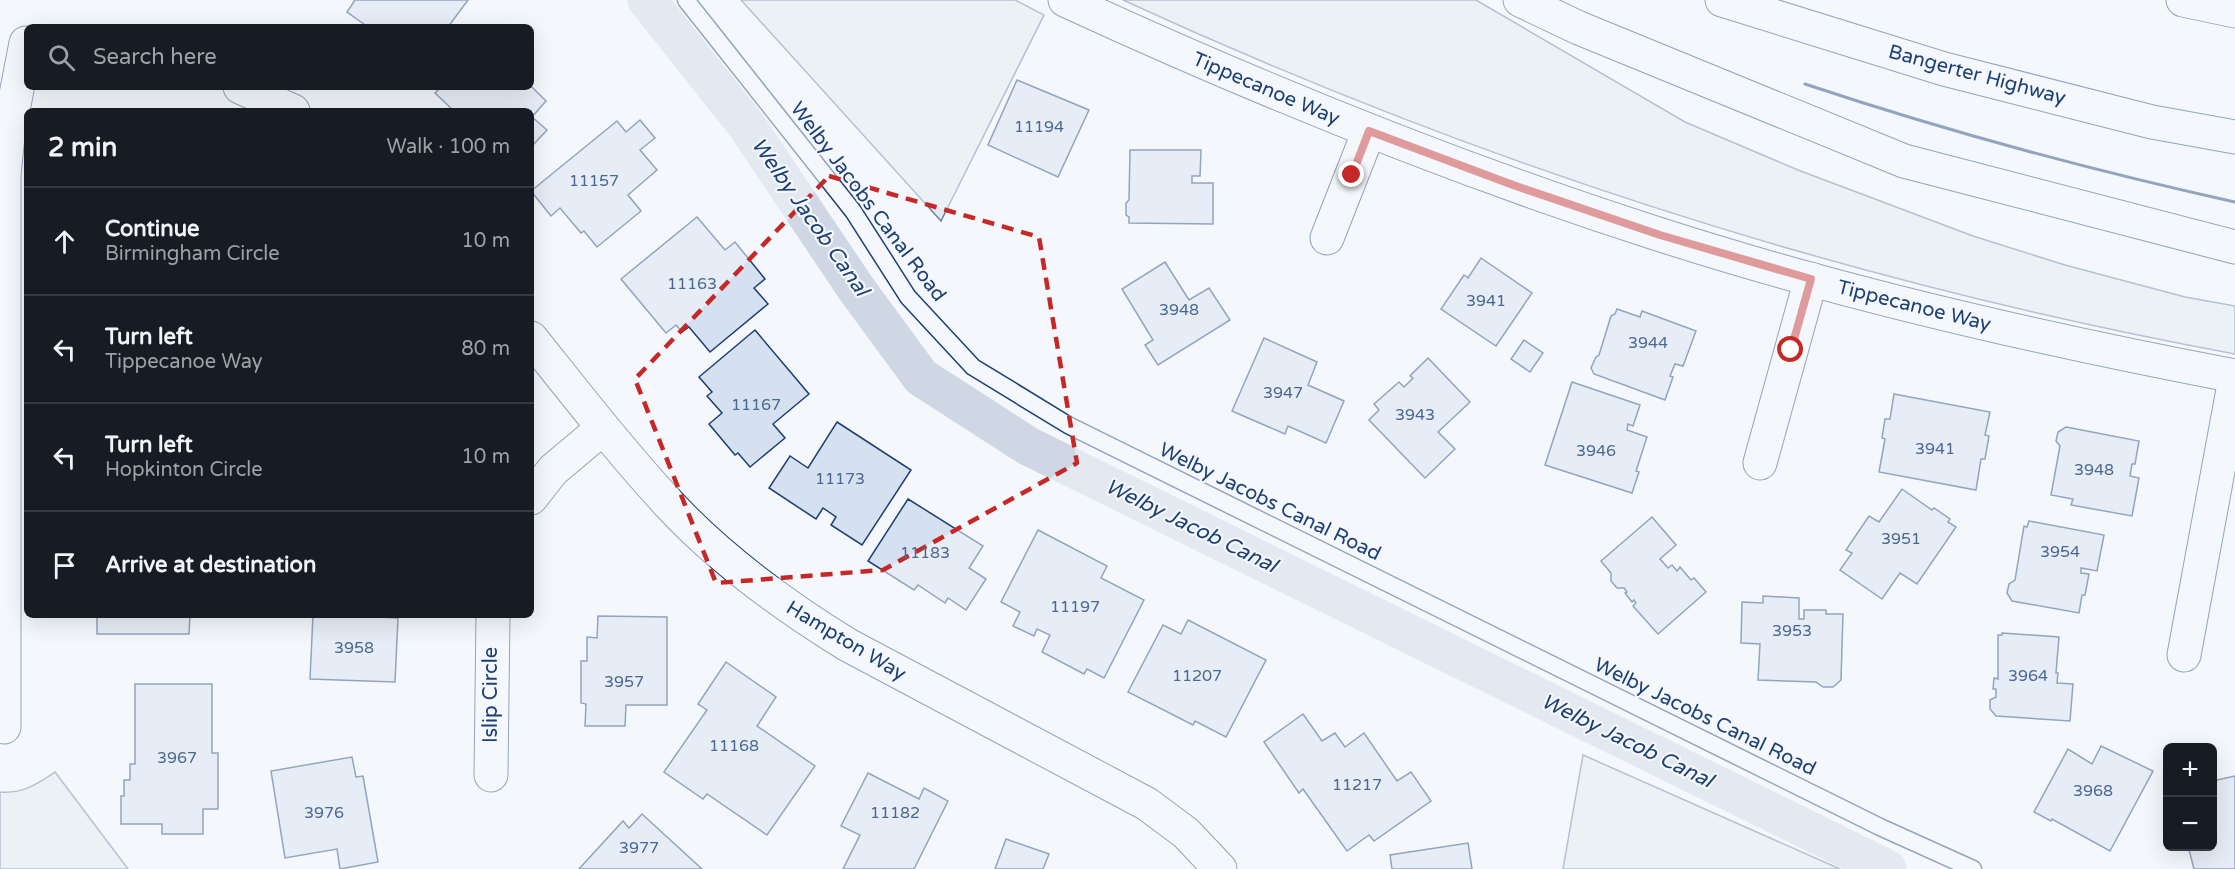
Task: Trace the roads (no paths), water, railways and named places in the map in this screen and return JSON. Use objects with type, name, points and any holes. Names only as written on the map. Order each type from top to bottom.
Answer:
[{"type":"main road","name":"Tippecanoe Way","points":[[1065,0],[1258,87],[1369,131],[1513,185],[1660,235],[1811,279],[1951,316],[2090,348],[2235,377]]},
{"type":"main road","points":[[1520,0],[1578,28],[1904,161],[2235,247]]},
{"type":"main road","name":"Bangerter Highway","points":[[1722,0],[1944,69],[2152,122],[2235,137]]},
{"type":"main road","points":[[2183,0],[2235,11]]},
{"type":"main road","points":[[4,728],[4,175],[18,42]]},
{"type":"main road","points":[[247,90],[286,108]]},
{"type":"main road","points":[[1327,238],[1369,131]]},
{"type":"main road","points":[[1760,463],[1811,279]]},
{"type":"main road","name":"Hampton Way","points":[[534,342],[603,428],[669,504],[709,543],[783,603],[848,645],[1147,804],[1186,833],[1220,869]]},
{"type":"main road","points":[[2184,655],[2235,377]]},
{"type":"main road","points":[[534,494],[553,470],[603,428]]},
{"type":"main road","name":"Islip Circle","points":[[491,775],[493,618]]},
{"type":"lane","name":"Welby Jacobs Canal Road","points":[[686,0],[853,212],[908,297],[973,367],[1068,426],[1880,827],[1973,869]]},
{"type":"waterway","name":"Welby Jacob Canal","points":[[647,0],[747,126],[855,287],[921,377],[1028,446],[1887,869]]}]
